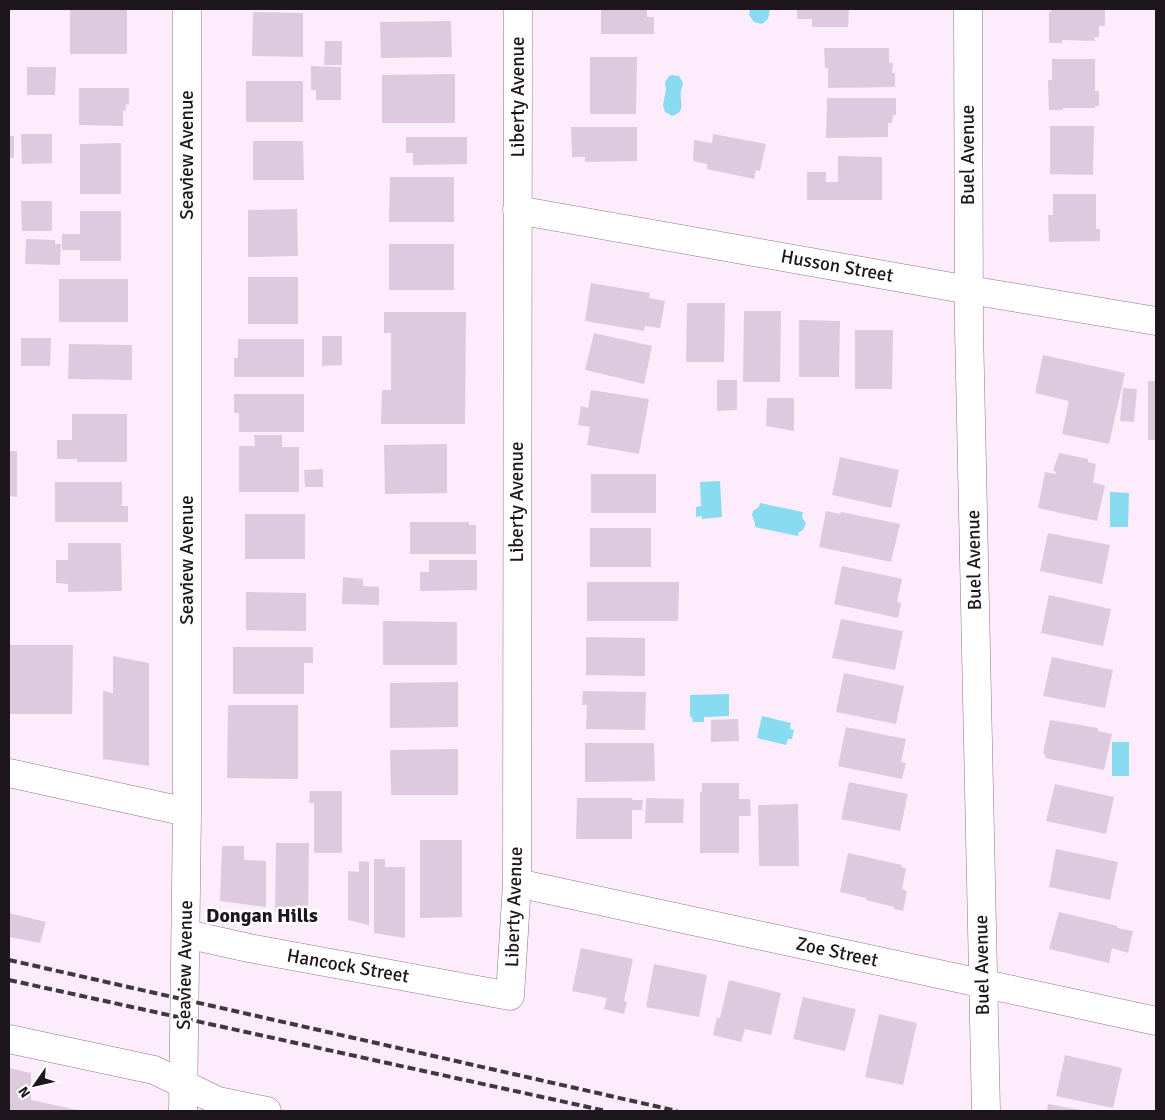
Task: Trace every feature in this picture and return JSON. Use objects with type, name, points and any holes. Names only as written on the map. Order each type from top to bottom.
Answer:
[{"type":"street","name":"Seaview Avenue","points":[[183,1098],[186,934],[187,9]]},
{"type":"street","name":"Liberty Avenue","points":[[510,996],[517,883],[518,9]]},
{"type":"street","name":"Buel Avenue","points":[[968,9],[969,290],[986,1111]]},
{"type":"street","name":"Husson Street","points":[[518,210],[969,290],[1156,321]]},
{"type":"street","points":[[9,773],[186,812]]},
{"type":"street","name":"Zoe Street","points":[[517,883],[1156,1021]]},
{"type":"street","name":"Hancock Street","points":[[186,934],[249,948],[510,996]]},
{"type":"street","points":[[9,1039],[154,1070],[183,1098],[218,1101],[267,1111]]},
{"type":"water","points":[[750,9],[770,9],[768,19],[762,24],[754,22],[749,15]]},
{"type":"water","points":[[672,75],[679,76],[683,83],[681,109],[672,116],[665,112],[663,105],[666,90],[665,82]]},
{"type":"water","points":[[720,481],[722,517],[702,519],[702,516],[696,517],[696,507],[701,506],[700,482]]},
{"type":"water","points":[[1110,492],[1129,493],[1128,527],[1110,527]]},
{"type":"water","points":[[760,503],[803,512],[802,517],[806,523],[803,530],[799,532],[798,536],[755,527],[752,515]]},
{"type":"water","points":[[729,694],[729,716],[704,717],[704,722],[693,722],[692,717],[690,717],[690,695]]},
{"type":"water","points":[[762,716],[791,723],[790,729],[794,730],[792,739],[788,739],[786,745],[757,738]]},
{"type":"water","points":[[1112,742],[1129,742],[1129,776],[1112,776]]},
{"type":"building","points":[[70,9],[127,9],[127,54],[70,54]]},
{"type":"building","points":[[601,9],[647,9],[647,17],[654,17],[654,34],[601,34]]},
{"type":"building","points":[[797,9],[849,9],[848,27],[812,27],[812,19],[797,19]]},
{"type":"building","points":[[1051,9],[1105,9],[1105,26],[1099,26],[1099,37],[1094,37],[1095,41],[1062,40],[1062,43],[1049,43],[1049,12],[1051,12]]},
{"type":"building","points":[[253,12],[303,13],[303,57],[252,56]]},
{"type":"building","points":[[451,21],[452,57],[381,58],[380,22]]},
{"type":"building","points":[[325,41],[342,41],[342,65],[324,65]]},
{"type":"building","points":[[824,48],[889,48],[889,63],[893,63],[892,73],[895,73],[895,87],[828,88],[828,68],[825,68]]},
{"type":"building","points":[[590,57],[637,57],[636,114],[590,114]]},
{"type":"building","points":[[1052,59],[1095,59],[1095,91],[1099,91],[1099,106],[1095,106],[1095,108],[1049,110],[1048,80],[1052,80]]},
{"type":"building","points":[[311,66],[341,67],[341,100],[316,100],[316,90],[311,90]]},
{"type":"building","points":[[27,67],[56,67],[55,95],[27,95]]},
{"type":"building","points":[[455,74],[455,123],[382,123],[382,75]]},
{"type":"building","points":[[246,81],[303,81],[303,122],[246,122]]},
{"type":"building","points":[[79,88],[129,88],[129,105],[126,104],[126,110],[123,111],[123,126],[79,125]]},
{"type":"building","points":[[827,98],[896,98],[896,115],[893,115],[892,123],[888,123],[888,137],[826,138]]},
{"type":"building","points":[[1050,126],[1094,126],[1093,175],[1050,174]]},
{"type":"building","points":[[571,127],[637,127],[637,161],[585,162],[585,157],[572,157]]},
{"type":"building","points":[[21,134],[52,134],[52,163],[22,164]]},
{"type":"building","points":[[713,134],[766,144],[760,171],[756,170],[754,179],[707,169],[707,164],[693,161],[694,140],[712,143]]},
{"type":"building","points":[[9,136],[14,136],[14,158],[9,158]]},
{"type":"building","points":[[406,137],[467,137],[467,164],[413,165],[413,153],[406,153]]},
{"type":"building","points":[[253,141],[303,141],[304,180],[253,180]]},
{"type":"building","points":[[121,143],[121,194],[80,194],[80,144]]},
{"type":"building","points":[[838,156],[882,157],[882,200],[807,200],[807,172],[826,172],[826,182],[838,182]]},
{"type":"building","points":[[390,177],[454,177],[454,222],[389,222]]},
{"type":"building","points":[[1053,194],[1096,194],[1096,229],[1100,229],[1100,241],[1049,242],[1048,215],[1053,215]]},
{"type":"building","points":[[21,201],[52,201],[52,231],[22,231]]},
{"type":"building","points":[[297,209],[298,256],[248,257],[248,210]]},
{"type":"building","points":[[80,211],[121,211],[121,261],[80,261],[80,250],[62,250],[62,234],[80,234]]},
{"type":"building","points":[[26,239],[55,240],[55,244],[61,244],[60,265],[25,264]]},
{"type":"building","points":[[389,244],[454,244],[454,290],[389,290]]},
{"type":"building","points":[[248,277],[298,277],[298,324],[248,324]]},
{"type":"building","points":[[59,279],[128,279],[128,322],[59,322]]},
{"type":"building","points":[[591,283],[650,293],[649,298],[665,301],[660,328],[645,326],[644,331],[585,321]]},
{"type":"building","points":[[687,303],[725,303],[724,362],[686,362]]},
{"type":"building","points":[[744,311],[781,311],[780,382],[743,382]]},
{"type":"building","points":[[384,312],[466,312],[465,424],[381,424],[382,390],[391,390],[391,333],[384,333]]},
{"type":"building","points":[[799,320],[840,321],[839,377],[799,377]]},
{"type":"building","points":[[855,330],[893,330],[892,389],[855,389]]},
{"type":"building","points":[[594,333],[652,346],[644,384],[585,370]]},
{"type":"building","points":[[322,336],[342,336],[342,365],[322,366]]},
{"type":"building","points":[[21,338],[51,338],[50,366],[21,366]]},
{"type":"building","points":[[238,339],[304,339],[304,377],[234,377],[234,358],[238,358]]},
{"type":"building","points":[[69,344],[132,345],[132,380],[68,379]]},
{"type":"building","points":[[1043,355],[1125,373],[1109,444],[1062,434],[1069,401],[1035,393]]},
{"type":"building","points":[[717,380],[737,380],[737,410],[717,411]]},
{"type":"building","points":[[1148,381],[1156,381],[1156,440],[1148,440]]},
{"type":"building","points":[[1123,388],[1137,389],[1134,422],[1120,421]]},
{"type":"building","points":[[591,390],[649,399],[639,454],[587,445],[590,427],[578,425],[581,406],[588,408]]},
{"type":"building","points":[[234,394],[304,394],[304,432],[239,432],[239,413],[234,413]]},
{"type":"building","points":[[767,398],[794,398],[794,431],[766,426]]},
{"type":"building","points":[[72,414],[127,414],[127,462],[77,462],[77,459],[57,459],[57,440],[72,440]]},
{"type":"building","points":[[254,435],[282,435],[282,447],[299,447],[299,492],[239,492],[239,446],[255,446]]},
{"type":"building","points":[[447,444],[447,493],[385,494],[384,445]]},
{"type":"building","points":[[9,451],[17,451],[17,497],[9,496]]},
{"type":"building","points":[[1059,453],[1088,459],[1088,462],[1096,464],[1093,482],[1105,486],[1097,521],[1038,508],[1045,472],[1055,474],[1056,472],[1053,471]]},
{"type":"building","points":[[840,457],[899,470],[891,508],[832,495]]},
{"type":"building","points":[[323,469],[323,487],[305,487],[304,470]]},
{"type":"building","points":[[591,474],[656,474],[656,513],[591,513]]},
{"type":"building","points":[[55,482],[122,482],[122,506],[128,506],[128,522],[55,522]]},
{"type":"building","points":[[826,511],[840,514],[841,512],[900,524],[891,562],[819,547]]},
{"type":"building","points":[[245,514],[305,514],[305,559],[245,559]]},
{"type":"building","points":[[410,522],[469,522],[469,525],[476,525],[476,554],[410,554]]},
{"type":"building","points":[[590,528],[651,528],[651,567],[590,567]]},
{"type":"building","points":[[1048,533],[1110,545],[1102,584],[1040,571]]},
{"type":"building","points":[[68,543],[121,543],[122,591],[68,592],[68,584],[56,583],[56,560],[68,560]]},
{"type":"building","points":[[429,560],[477,560],[477,590],[420,591],[420,572],[429,572]]},
{"type":"building","points":[[842,566],[902,579],[897,602],[901,603],[898,618],[834,604]]},
{"type":"building","points":[[343,577],[363,579],[363,586],[379,587],[379,605],[342,604]]},
{"type":"building","points":[[587,582],[679,582],[678,621],[587,621]]},
{"type":"building","points":[[246,592],[306,593],[306,631],[246,630]]},
{"type":"building","points":[[1049,595],[1111,609],[1103,646],[1041,633]]},
{"type":"building","points":[[841,619],[903,631],[895,670],[832,658]]},
{"type":"building","points":[[383,621],[457,622],[457,665],[383,665]]},
{"type":"building","points":[[586,637],[645,638],[645,676],[586,675]]},
{"type":"building","points":[[9,645],[73,645],[72,714],[9,714]]},
{"type":"building","points":[[233,647],[313,647],[313,663],[304,663],[304,694],[233,694]]},
{"type":"building","points":[[113,656],[149,663],[149,766],[103,759],[103,691],[113,693]]},
{"type":"building","points":[[1052,657],[1113,670],[1105,708],[1043,696]]},
{"type":"building","points":[[844,673],[904,686],[896,724],[836,712]]},
{"type":"building","points":[[458,682],[458,727],[390,728],[390,683]]},
{"type":"building","points":[[583,691],[646,692],[645,730],[586,729],[587,705],[582,705]]},
{"type":"building","points":[[228,705],[298,705],[298,779],[227,778]]},
{"type":"building","points":[[738,719],[739,741],[711,742],[711,720]]},
{"type":"building","points":[[1050,720],[1098,728],[1098,731],[1112,734],[1104,770],[1045,758],[1043,753]]},
{"type":"building","points":[[846,727],[906,739],[901,762],[906,763],[902,779],[838,766]]},
{"type":"building","points":[[585,743],[654,743],[655,781],[585,782]]},
{"type":"building","points":[[458,749],[458,795],[391,795],[390,750]]},
{"type":"building","points":[[849,782],[908,794],[900,831],[841,819]]},
{"type":"building","points":[[702,783],[739,783],[739,799],[750,799],[751,816],[739,816],[739,853],[700,853],[700,792],[702,792]]},
{"type":"building","points":[[1055,784],[1114,797],[1106,834],[1046,821]]},
{"type":"building","points":[[310,791],[342,791],[342,853],[314,853],[314,803],[309,803]]},
{"type":"building","points":[[577,798],[632,798],[633,800],[643,800],[642,810],[632,810],[632,839],[576,839]]},
{"type":"building","points":[[646,798],[684,799],[683,823],[645,823]]},
{"type":"building","points":[[798,804],[799,866],[759,866],[758,805]]},
{"type":"building","points":[[420,840],[462,840],[462,917],[420,918]]},
{"type":"building","points":[[276,843],[309,843],[308,918],[275,911]]},
{"type":"building","points":[[222,846],[244,846],[244,860],[266,861],[266,907],[220,901]]},
{"type":"building","points":[[1056,849],[1118,862],[1110,900],[1049,887]]},
{"type":"building","points":[[848,853],[902,865],[901,867],[906,868],[902,889],[907,891],[903,911],[866,900],[866,898],[840,892]]},
{"type":"building","points":[[374,859],[385,859],[385,867],[405,867],[405,938],[374,933]]},
{"type":"building","points":[[359,861],[369,862],[369,925],[348,920],[348,871],[359,872]]},
{"type":"building","points":[[1059,912],[1133,931],[1128,953],[1112,948],[1109,963],[1049,949]]},
{"type":"building","points":[[9,913],[46,922],[40,943],[9,937]]},
{"type":"building","points":[[581,948],[633,959],[624,1001],[627,1002],[624,1014],[604,1009],[607,998],[572,991]]},
{"type":"building","points":[[654,964],[707,975],[699,1017],[646,1007]]},
{"type":"building","points":[[729,980],[781,993],[771,1035],[745,1029],[741,1042],[713,1035],[717,1017],[720,1018]]},
{"type":"building","points":[[803,997],[856,1009],[845,1051],[793,1039]]},
{"type":"building","points":[[879,1014],[917,1023],[903,1085],[865,1077]]},
{"type":"building","points":[[1065,1055],[1122,1068],[1113,1108],[1056,1096]]},
{"type":"building","points":[[9,1068],[31,1073],[31,1100],[82,1111],[9,1111]]},
{"type":"building","points":[[1048,1104],[1081,1110],[1047,1111]]},
{"type":"railway","points":[[9,960],[677,1111]]},
{"type":"railway","points":[[9,980],[606,1111]]},
{"type":"district","name":"Dongan Hills","points":[[262,915]]}]
